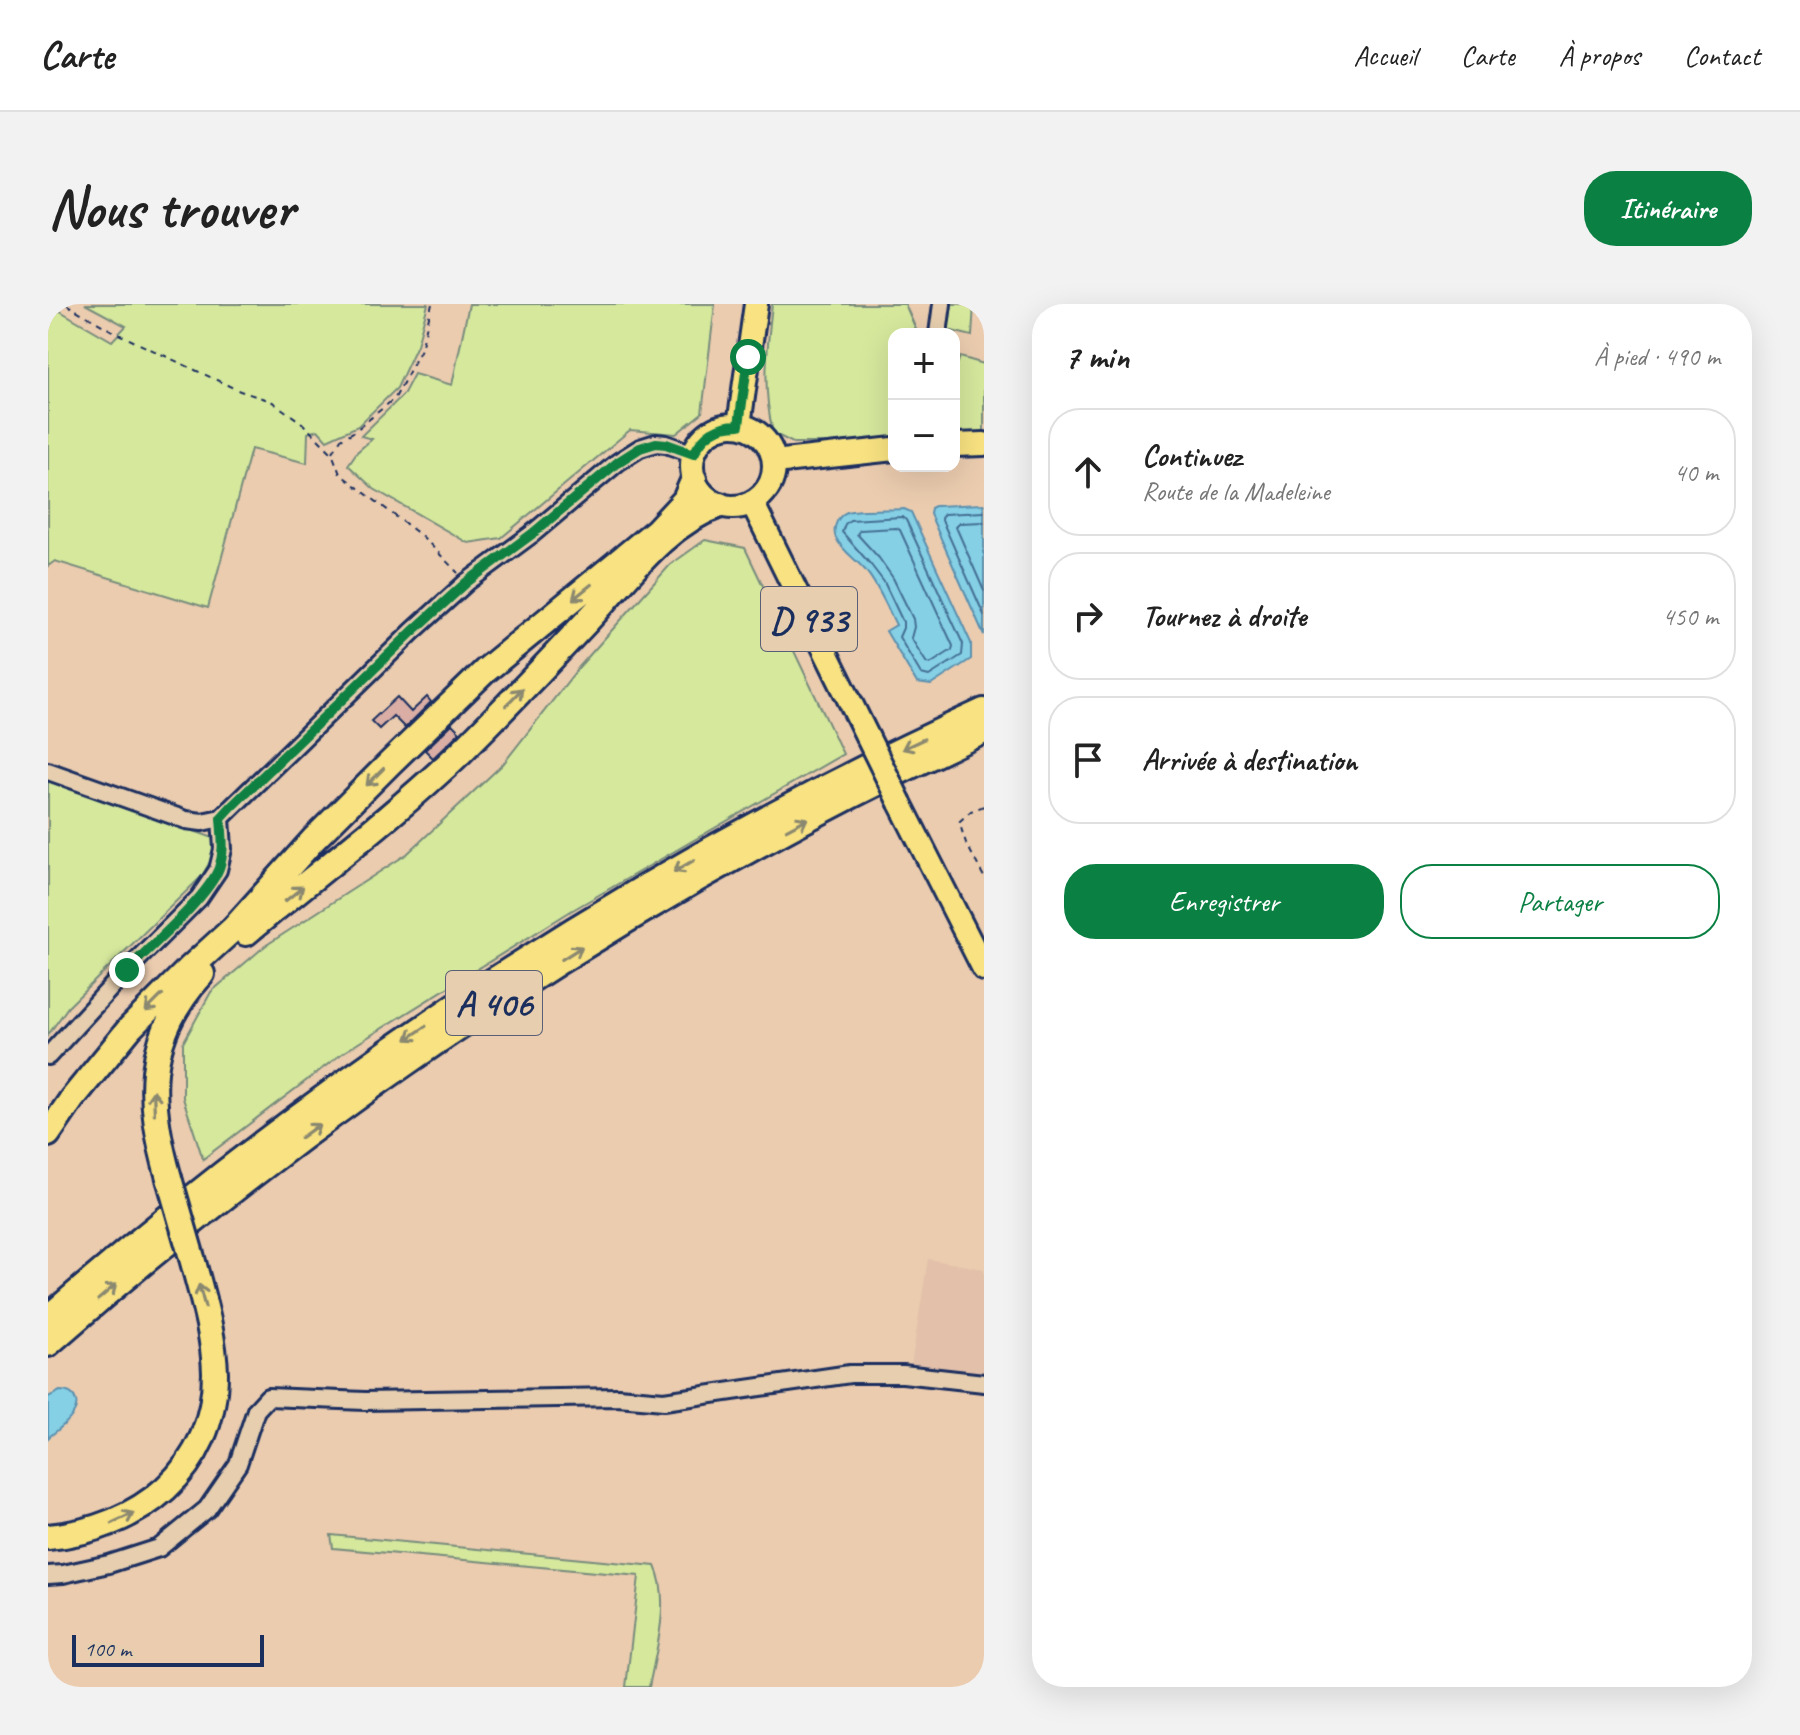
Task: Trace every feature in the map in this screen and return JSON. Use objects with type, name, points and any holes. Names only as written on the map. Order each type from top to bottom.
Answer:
[{"type":"highway","points":[[48,1134],[72,1099],[130,1028],[233,929],[346,806],[485,671],[657,530],[685,500],[694,479]]},
{"type":"highway","points":[[48,1537],[94,1529],[123,1519],[152,1501],[176,1478],[195,1452],[212,1406],[215,1374],[208,1321],[158,1142],[154,1116],[156,1058],[173,1014],[195,981],[234,943],[409,800],[459,753],[664,538],[690,519],[720,505]]},
{"type":"highway","name":"A 406","points":[[48,1318],[282,1129],[404,1041],[508,972],[709,851],[883,758],[984,711]]},
{"type":"highway","name":"A 406","points":[[48,1344],[132,1271],[278,1155],[485,1009],[577,950],[728,862],[882,779],[984,731]]},
{"type":"main road","points":[[739,425],[756,304]]},
{"type":"main road","points":[[739,425],[759,434],[766,442],[774,462],[773,474],[762,495],[742,506],[731,507],[713,502],[701,492],[694,479],[693,462],[698,445],[711,431],[739,425]]},
{"type":"main road","points":[[960,445],[984,444]]},
{"type":"main road","points":[[774,462],[888,450]]},
{"type":"main road","name":"D 933","points":[[752,502],[984,969]]},
{"type":"street","points":[[939,328],[942,304]]},
{"type":"street","points":[[48,771],[186,820],[202,822],[221,818],[467,582],[532,534],[631,453],[656,443],[694,454]]},
{"type":"street","points":[[48,1056],[199,898],[218,870],[223,849],[221,818]]},
{"type":"street","points":[[48,1575],[109,1564],[159,1548],[207,1509],[238,1464],[256,1410],[268,1397],[365,1401],[618,1397],[664,1401],[850,1374],[903,1374],[984,1383]]},
{"type":"path","points":[[66,304],[114,332],[240,391],[271,401],[301,422],[332,453],[340,474],[423,537],[467,582]]},
{"type":"path","points":[[332,453],[341,439],[395,398],[421,349],[432,304]]},
{"type":"path","points":[[984,806],[971,811],[959,822],[984,877]]},
{"type":"shaded area","points":[[928,1259],[984,1269],[984,1375],[911,1366]]},
{"type":"green space","points":[[48,304],[112,341],[126,326],[85,304],[428,304],[417,345],[397,388],[358,426],[327,440],[318,430],[308,433],[307,463],[251,449],[208,608],[55,561],[48,566]]},
{"type":"green space","points":[[469,304],[715,304],[702,413],[676,434],[630,430],[501,538],[468,543],[374,489],[348,465],[372,439],[361,436],[403,395],[414,374],[452,385]]},
{"type":"green space","points":[[772,304],[905,304],[915,328],[888,328],[888,438],[793,443],[773,433],[767,353]]},
{"type":"green space","points":[[952,304],[974,304],[972,336],[960,333],[960,328],[948,328]]},
{"type":"green space","points":[[960,357],[984,364],[984,434],[960,434]]},
{"type":"green space","points":[[705,540],[745,548],[843,754],[571,911],[344,1052],[203,1159],[183,1098],[183,1043],[211,992],[265,946],[407,854],[503,764],[579,667],[670,565]]},
{"type":"green space","points":[[48,778],[216,839],[211,860],[202,876],[68,1007],[48,1035]]},
{"type":"green space","points":[[331,1535],[655,1566],[660,1579],[662,1610],[649,1687],[626,1687],[639,1576],[333,1548]]},
{"type":"water","points":[[984,504],[984,635],[930,514],[935,506]]},
{"type":"water","points":[[904,509],[911,512],[971,643],[971,659],[931,685],[917,683],[886,631],[896,625],[879,590],[866,571],[842,547],[835,534],[838,520],[847,512]]},
{"type":"water","points":[[60,1391],[68,1392],[75,1398],[75,1412],[48,1438],[48,1397]]},
{"type":"building","points":[[397,697],[411,712],[427,697],[431,702],[405,728],[393,716],[379,729],[371,721]]},
{"type":"building","points":[[452,724],[460,732],[433,758],[425,750]]},
{"type":"route","points":[[127,970],[199,898],[218,870],[223,849],[221,818],[231,807],[467,582],[532,534],[618,462],[640,448],[656,443],[694,454],[711,431],[739,425],[748,357]]}]
